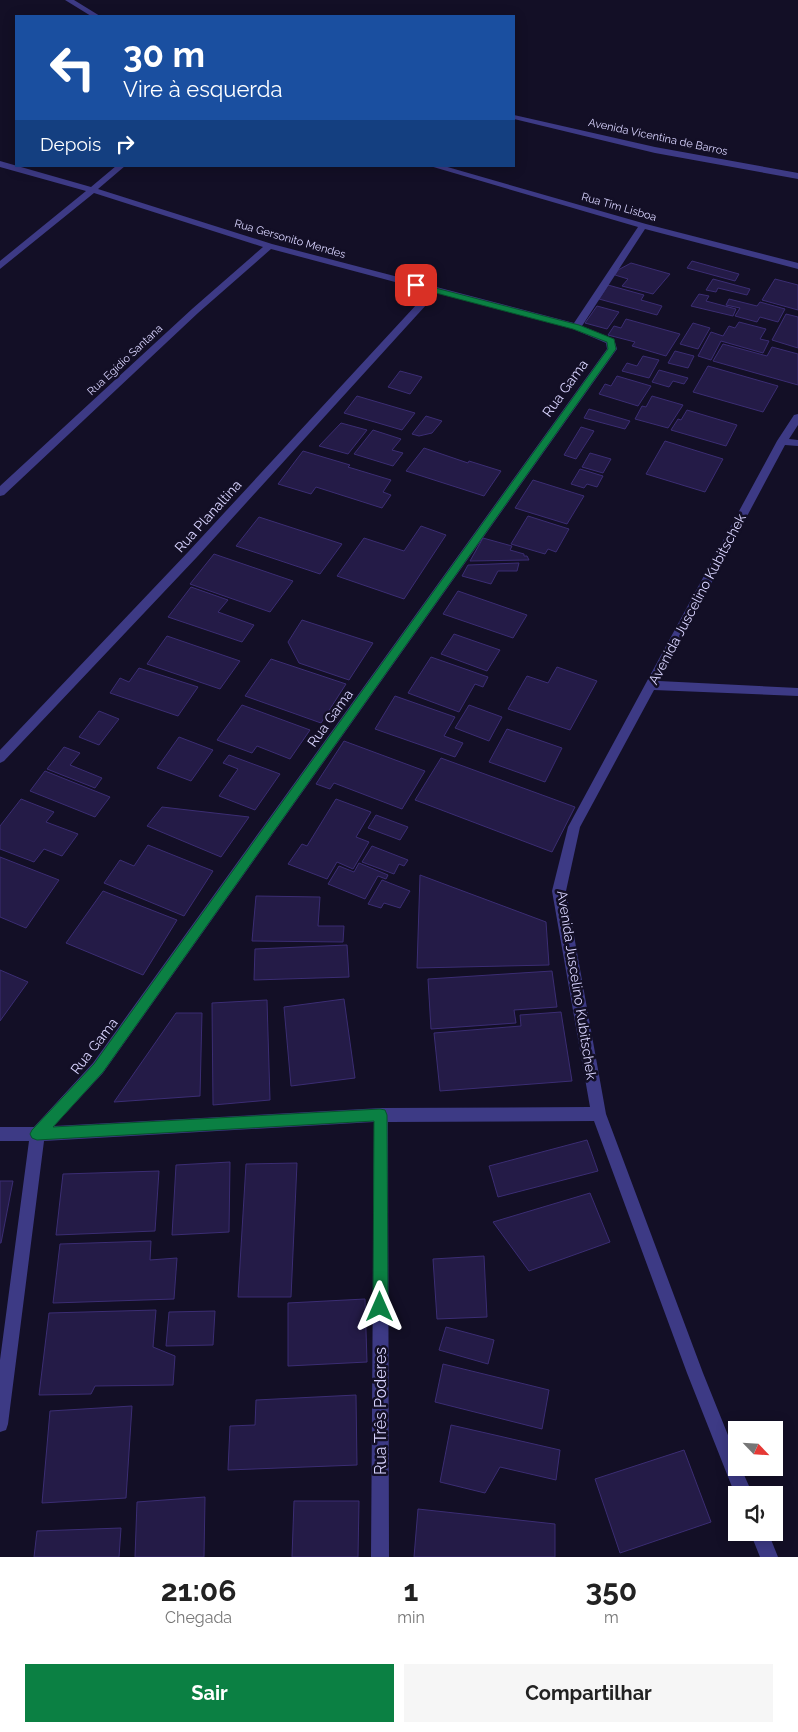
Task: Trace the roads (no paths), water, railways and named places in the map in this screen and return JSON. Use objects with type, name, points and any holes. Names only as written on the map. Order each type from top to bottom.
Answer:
[{"type":"street","points":[[69,0],[94,15]]},
{"type":"street","name":"Avenida Vicentina de Barros","points":[[515,117],[655,150],[798,176]]},
{"type":"street","name":"Rua Gersonito Mendes","points":[[0,164],[93,190],[269,246],[576,327]]},
{"type":"street","points":[[0,266],[120,167]]},
{"type":"street","name":"Rua Tim Lisboa","points":[[437,167],[643,226],[798,266]]},
{"type":"street","points":[[576,327],[643,226]]},
{"type":"street","name":"Rua Egídio Santana","points":[[0,492],[195,311],[269,246]]},
{"type":"street","name":"Rua Planaltina","points":[[0,758],[193,554],[435,290]]},
{"type":"street","name":"Rua Gama","points":[[37,1134],[98,1068],[612,349],[611,341],[576,327]]},
{"type":"street","name":"Avenida Juscelino Kubitschek","points":[[740,1486],[695,1373],[599,1114],[559,891],[574,827],[782,442],[798,417]]},
{"type":"street","points":[[782,442],[798,444]]},
{"type":"street","points":[[650,685],[798,692]]},
{"type":"street","points":[[0,1134],[37,1134],[380,1115],[599,1114]]},
{"type":"street","name":"Rua Três Poderes","points":[[380,1115],[380,1557]]},
{"type":"street","points":[[0,1424],[37,1134]]},
{"type":"street","points":[[763,1541],[769,1557]]}]
